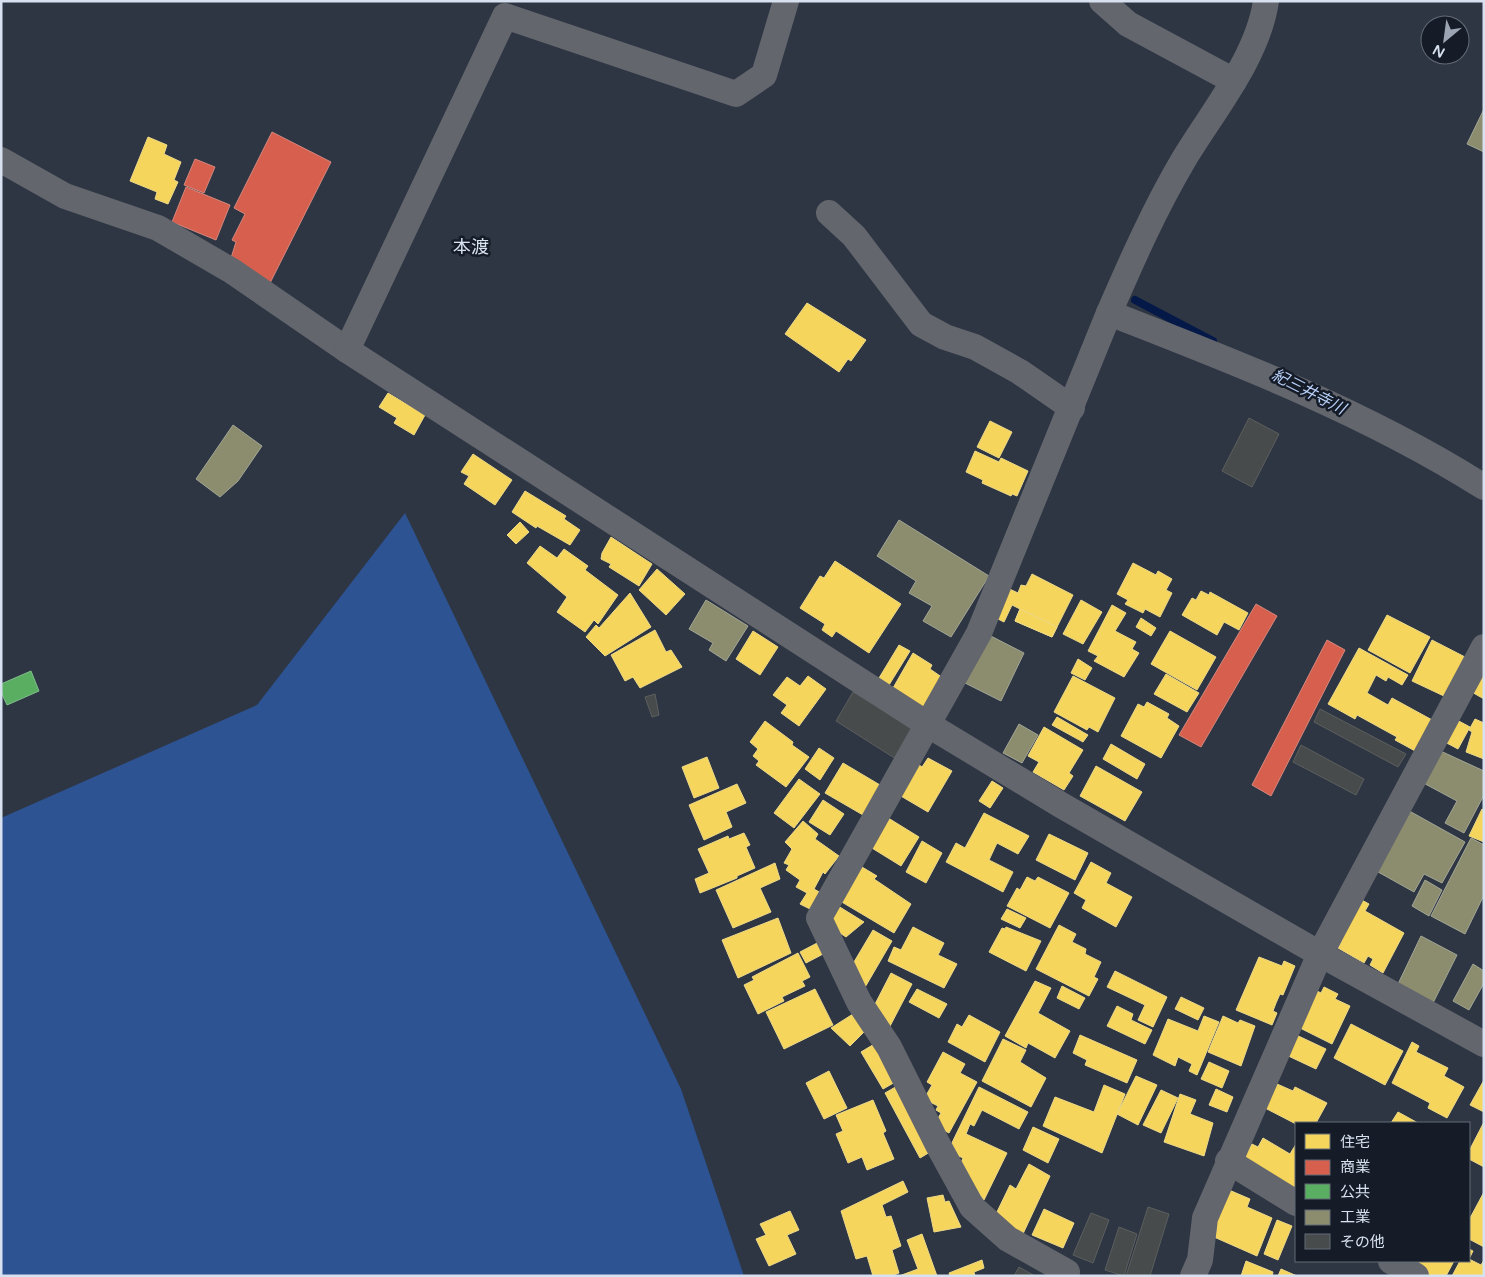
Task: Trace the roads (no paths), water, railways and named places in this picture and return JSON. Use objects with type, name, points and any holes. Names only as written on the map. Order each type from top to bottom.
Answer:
[{"type":"street","points":[[348,350],[505,16],[736,94],[764,75],[786,1]]},
{"type":"street","points":[[1102,1],[1128,24],[1234,81]]},
{"type":"street","points":[[1070,1275],[1008,1238],[972,1207],[938,1145],[889,1047],[859,1002],[819,918],[979,633],[1142,235],[1184,159],[1234,81],[1263,21],[1266,1]]},
{"type":"street","points":[[1,160],[65,196],[158,228],[232,270],[348,350],[927,724],[1061,805],[1320,954],[1484,1044]]},
{"type":"street","points":[[829,213],[854,236],[920,324],[945,337],[975,347],[1020,372],[1072,408]]},
{"type":"street","points":[[1109,313],[1340,408],[1484,487]]},
{"type":"street","points":[[1193,1276],[1200,1260],[1205,1218],[1228,1161],[1288,1032],[1320,954],[1484,647]]},
{"type":"street","points":[[1228,1161],[1295,1202]]},
{"type":"street","points":[[1393,1262],[1416,1276]]},
{"type":"waterway","name":"紀三井寺川","points":[[1135,300],[1213,341]]},
{"type":"district","name":"本渡","points":[[471,247]]}]
